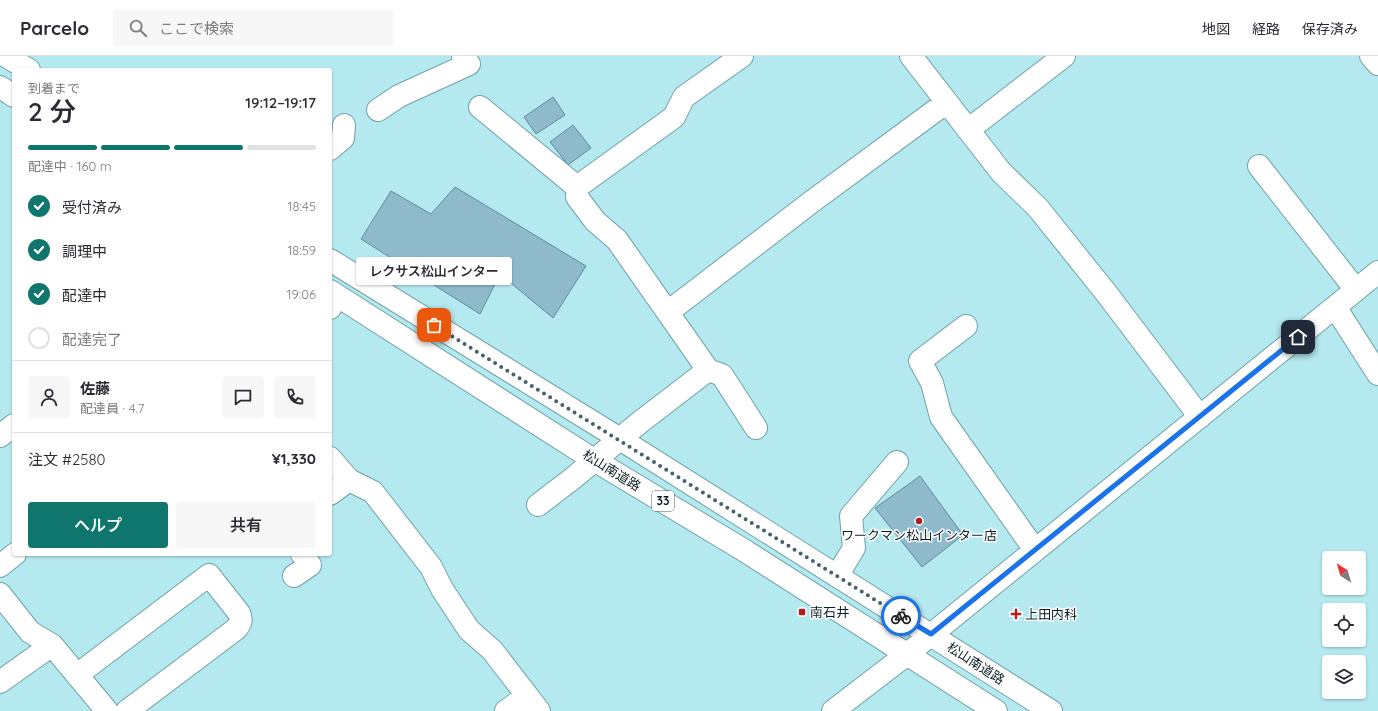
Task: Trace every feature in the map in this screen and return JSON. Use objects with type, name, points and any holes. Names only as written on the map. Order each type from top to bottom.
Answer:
[{"type":"main road","points":[[6,56],[26,68]]},
{"type":"main road","points":[[378,110],[399,96],[469,64],[463,56]]},
{"type":"main road","points":[[577,187],[674,117],[684,97],[742,56]]},
{"type":"main road","points":[[911,56],[1001,172],[1043,214],[1107,294],[1200,417]]},
{"type":"main road","points":[[968,130],[1064,56]]},
{"type":"main road","points":[[1371,56],[1378,64]]},
{"type":"main road","points":[[0,87],[12,95]]},
{"type":"main road","points":[[668,312],[816,198],[947,102]]},
{"type":"main road","points":[[480,107],[577,187]]},
{"type":"main road","points":[[332,147],[343,138],[344,125]]},
{"type":"main road","points":[[833,711],[931,634],[1335,307],[1371,282],[1259,166]]},
{"type":"main road","points":[[577,187],[577,197],[595,221],[617,240],[708,370],[722,375],[756,428]]},
{"type":"main road","name":"松山南道路","points":[[332,261],[620,439],[1051,711]]},
{"type":"main road","name":"松山南道路","points":[[332,298],[742,550],[996,711]]},
{"type":"main road","points":[[1335,307],[1378,374]]},
{"type":"main road","points":[[966,326],[920,361],[932,383],[942,417],[1035,550]]},
{"type":"main road","points":[[538,505],[708,370]]},
{"type":"main road","points":[[0,436],[12,427]]},
{"type":"main road","points":[[332,460],[349,480],[373,492],[431,567],[442,589],[469,630],[492,650],[533,703],[506,711]]},
{"type":"main road","points":[[837,576],[854,548],[851,516],[896,462]]},
{"type":"main road","points":[[332,493],[349,480]]},
{"type":"main road","points":[[0,566],[12,556]]},
{"type":"main road","points":[[294,576],[310,564],[304,556]]},
{"type":"main road","points":[[77,675],[209,575],[239,613],[241,619],[240,623],[236,629],[126,711]]},
{"type":"main road","points":[[0,594],[30,632],[47,642],[107,711]]},
{"type":"main road","points":[[0,668],[47,642]]},
{"type":"main road","points":[[0,682],[47,642]]},
{"type":"building","points":[[553,97],[565,115],[536,134],[524,117]]},
{"type":"building","points":[[573,125],[591,148],[568,165],[550,142]]},
{"type":"building","points":[[455,187],[586,266],[553,318],[500,274],[480,314],[361,239],[391,191],[431,214]]},
{"type":"building","name":"ワークマン松山インター店","points":[[920,476],[963,535],[922,567],[875,508]]},
{"type":"way so far","points":[[434,325],[620,439],[901,616]]},
{"type":"place","name":"レクサス松山インター","points":[[434,325]]},
{"type":"place","name":"ワークマン松山インター店","points":[[919,521]]},
{"type":"place","name":"南石井","points":[[802,612]]},
{"type":"place","name":"上田内科","points":[[1016,614]]},
{"type":"route","points":[[901,616],[931,634],[1298,337]]}]
